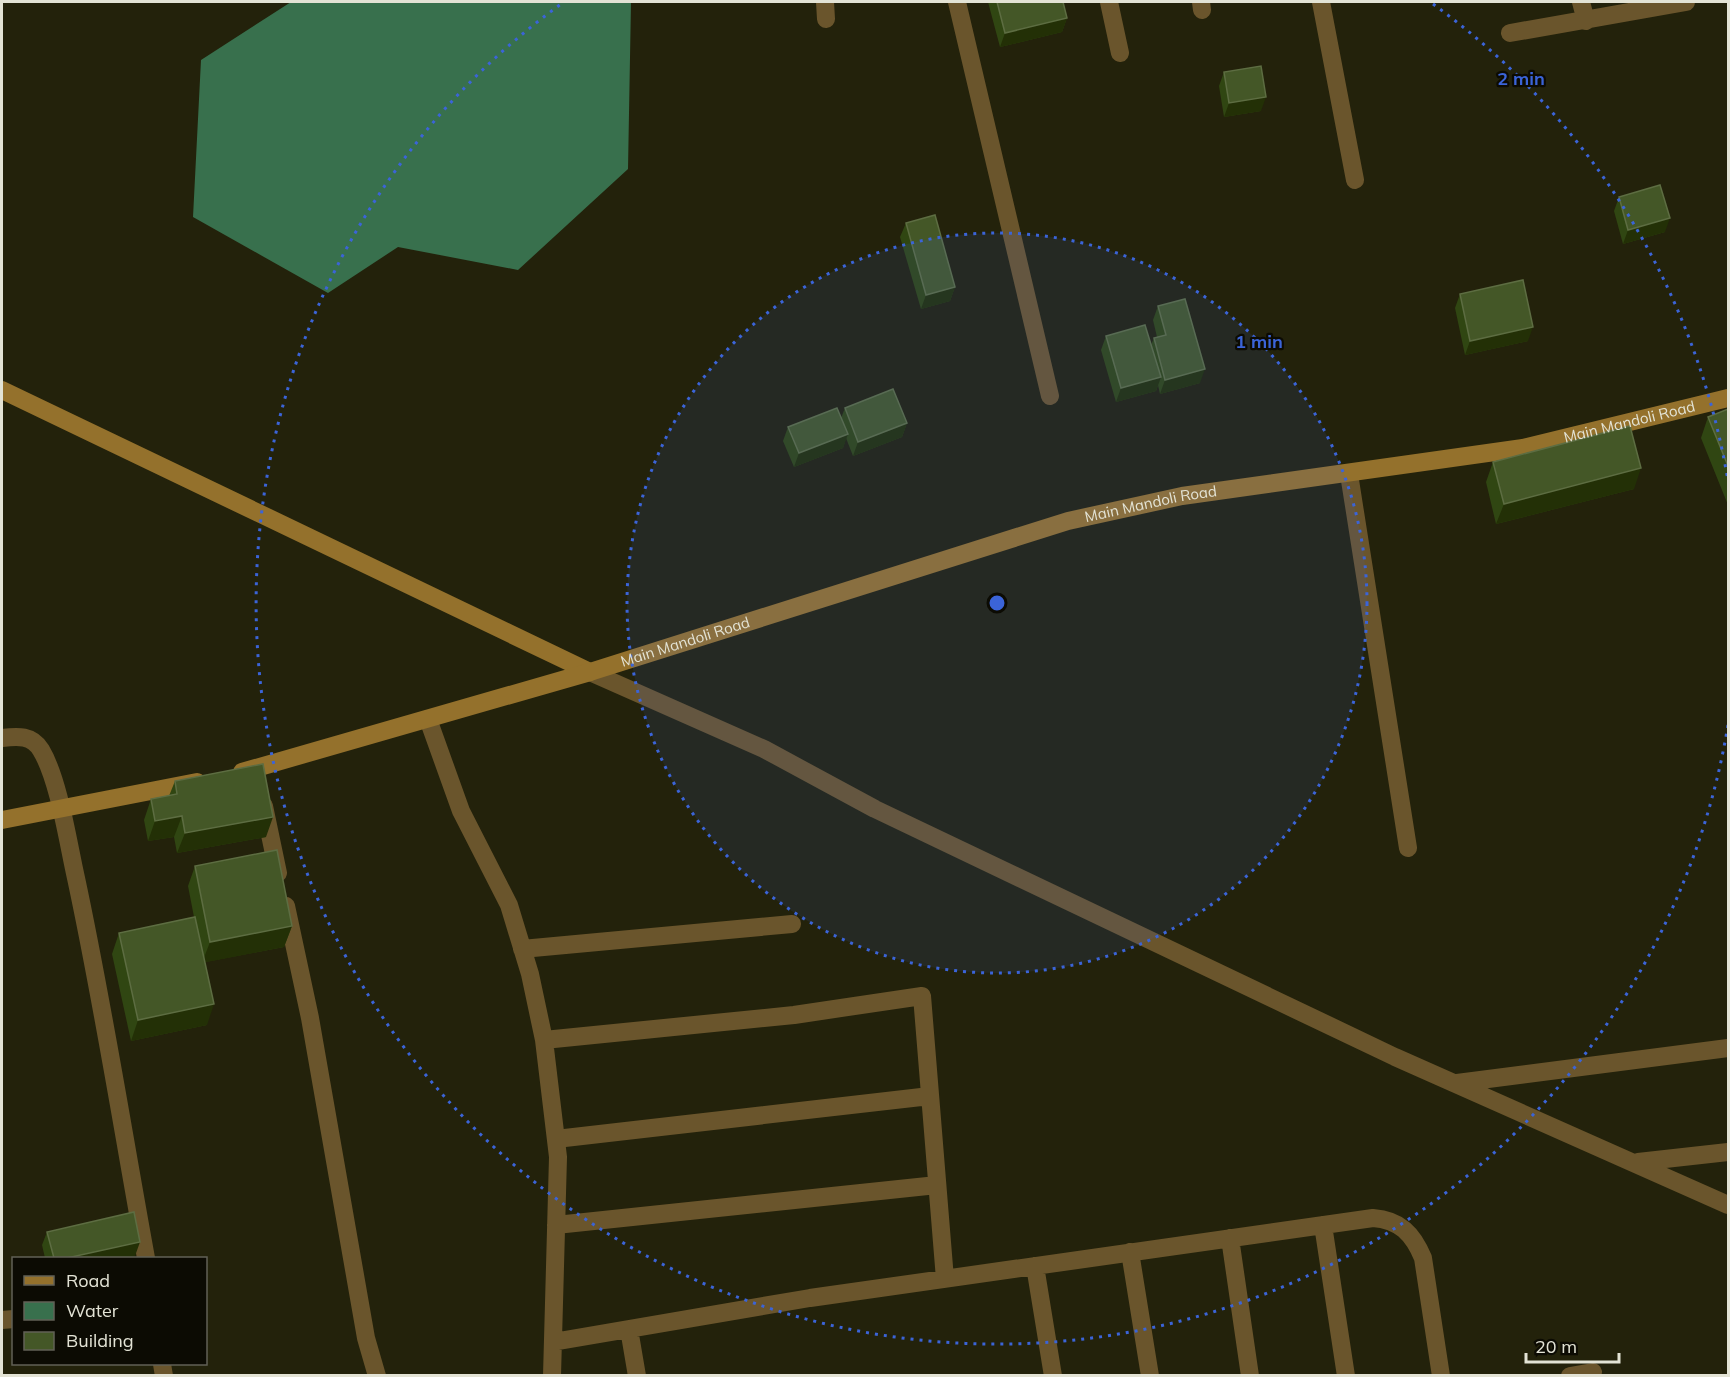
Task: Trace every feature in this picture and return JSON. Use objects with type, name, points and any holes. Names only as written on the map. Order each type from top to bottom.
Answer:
[{"type":"street","points":[[957,2],[1050,396]]},
{"type":"street","points":[[1109,2],[1120,54]]},
{"type":"street","points":[[1321,2],[1354,180]]},
{"type":"street","points":[[1581,2],[1586,21]]},
{"type":"street","points":[[1510,33],[1686,2]]},
{"type":"street","points":[[2,390],[590,672],[755,745],[875,808],[1395,1057],[1636,1162],[1728,1205]]},
{"type":"street","name":"Main Mandoli Road","points":[[2,820],[215,778],[258,781],[428,719],[590,672],[1068,521],[1182,496],[1523,448],[1728,398]]},
{"type":"street","points":[[1349,474],[1408,848]]},
{"type":"street","points":[[428,719],[461,811],[509,905],[544,1040],[556,1139],[552,1376]]},
{"type":"street","points":[[2,738],[20,736],[34,741],[42,751],[61,809],[92,954],[146,1257]]},
{"type":"street","points":[[258,781],[310,1018],[366,1338],[377,1376]]},
{"type":"street","points":[[522,949],[792,924]]},
{"type":"street","points":[[544,1040],[794,1015],[922,996],[945,1279]]},
{"type":"street","points":[[1455,1083],[1728,1047]]},
{"type":"street","points":[[556,1139],[930,1096]]},
{"type":"street","points":[[1636,1162],[1728,1152]]},
{"type":"street","points":[[556,1226],[937,1185]]},
{"type":"street","points":[[553,1342],[945,1279],[1373,1218],[1390,1220],[1404,1228],[1417,1243],[1423,1258],[1441,1376]]},
{"type":"street","points":[[1323,1225],[1346,1376]]},
{"type":"street","points":[[1230,1238],[1250,1376]]},
{"type":"street","points":[[1130,1252],[1150,1376]]},
{"type":"street","points":[[1035,1266],[1053,1376]]},
{"type":"street","points":[[629,1329],[637,1376]]},
{"type":"street","points":[[1570,1376],[1593,1372]]},
{"type":"water","points":[[291,2],[631,2],[628,169],[518,270],[398,247],[328,293],[193,217],[201,60]]},
{"type":"building","points":[[997,2],[1063,2],[1067,18],[1005,33]]},
{"type":"building","points":[[1261,66],[1266,97],[1229,103],[1224,72]]},
{"type":"building","points":[[1660,185],[1670,218],[1628,230],[1619,197]]},
{"type":"building","points":[[935,215],[955,287],[926,295],[906,223]]},
{"type":"building","points":[[1523,280],[1533,327],[1470,341],[1460,294]]},
{"type":"building","points":[[1185,299],[1205,369],[1165,380],[1154,338],[1166,335],[1158,306]]},
{"type":"building","points":[[1145,325],[1161,377],[1121,388],[1106,336]]},
{"type":"building","points":[[893,389],[907,423],[858,442],[845,408]]},
{"type":"building","points":[[837,408],[848,434],[799,453],[788,427]]},
{"type":"building","points":[[1728,409],[1728,466],[1708,417]]},
{"type":"building","points":[[1630,426],[1641,468],[1504,504],[1493,462]]},
{"type":"building","points":[[263,764],[273,817],[185,833],[182,816],[155,821],[151,799],[177,794],[175,781]]},
{"type":"building","points":[[277,850],[292,926],[210,942],[195,866]]},
{"type":"building","points":[[195,917],[214,1004],[138,1020],[119,933]]},
{"type":"building","points":[[134,1212],[140,1242],[72,1257],[54,1257],[47,1232]]}]
